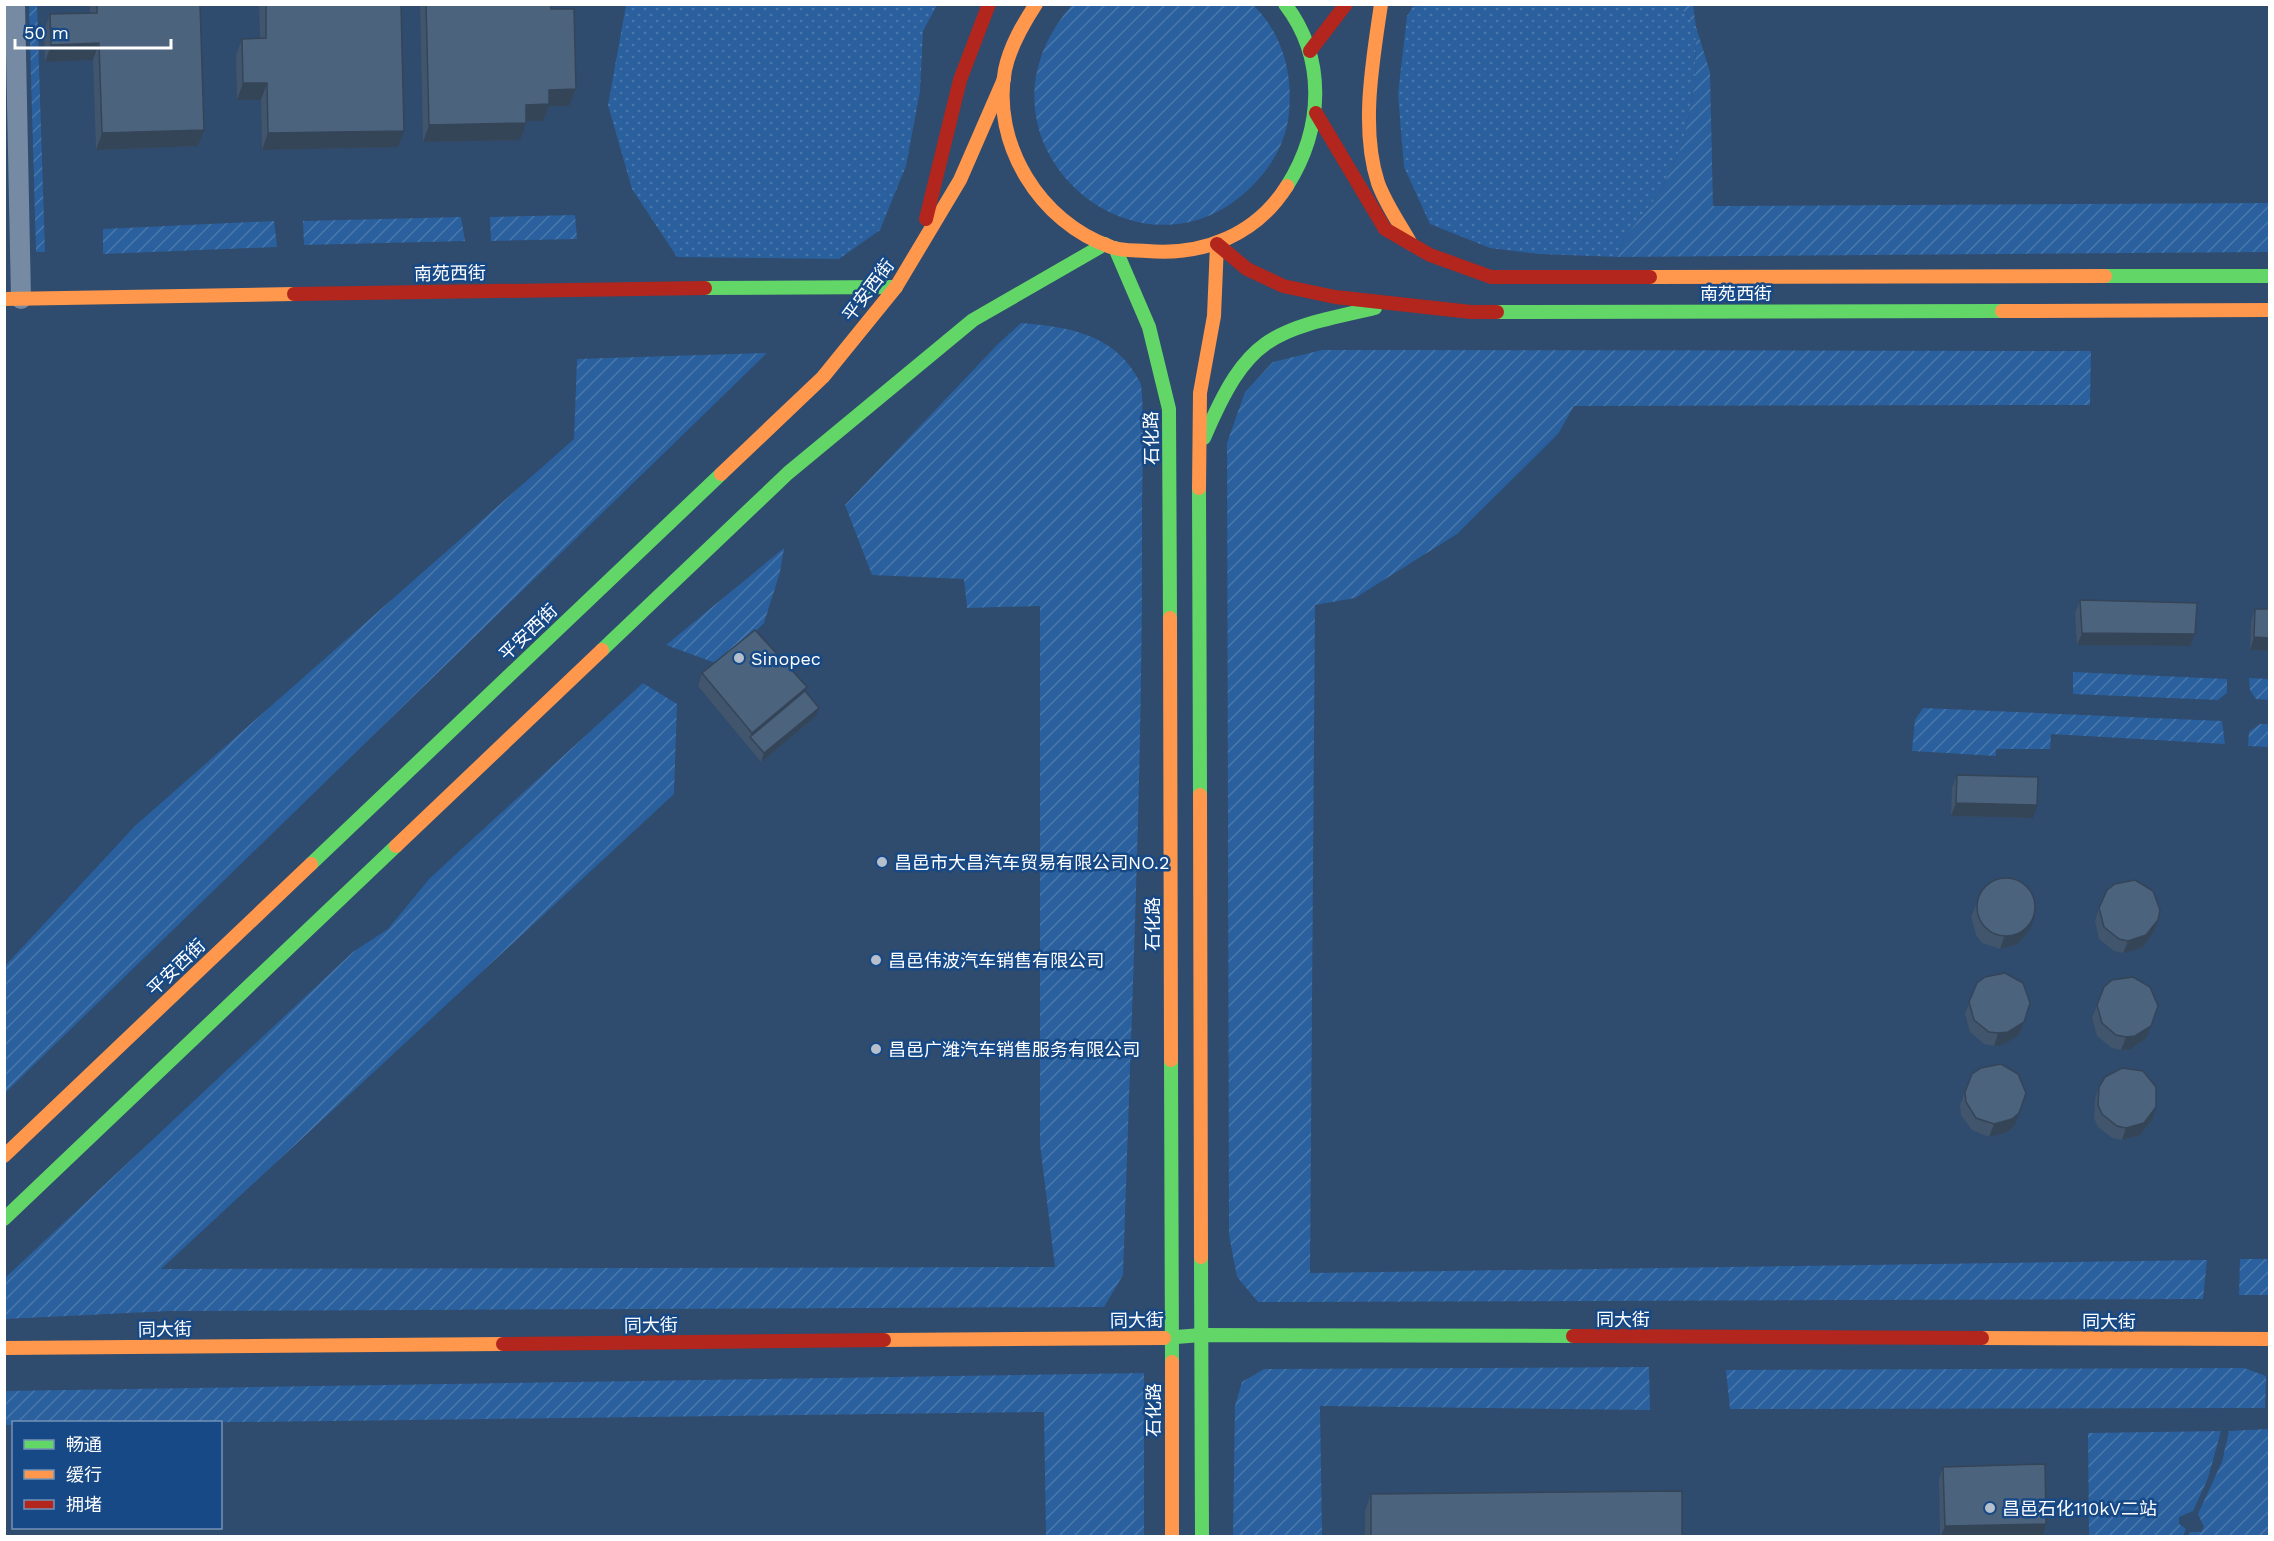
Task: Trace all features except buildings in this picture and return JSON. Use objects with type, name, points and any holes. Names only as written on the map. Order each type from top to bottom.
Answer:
[{"type":"main road","points":[[918,251],[960,80],[989,4]]},
{"type":"main road","points":[[1036,4],[1017,33],[1004,79],[1006,131],[1026,179],[1060,218],[1110,246],[1178,253],[1217,244],[1262,217],[1289,187],[1307,152],[1316,113],[1316,82],[1310,51],[1285,4]]},
{"type":"main road","points":[[1310,51],[1346,4]]},
{"type":"main road","points":[[1381,4],[1374,57],[1372,124],[1377,180],[1411,244]]},
{"type":"main road","name":"平安西街","points":[[4,1156],[823,377],[896,287],[918,251],[960,180],[1004,79]]},
{"type":"main road","name":"南苑西街","points":[[1316,113],[1386,229],[1430,255],[1491,277],[2270,276]]},
{"type":"main road","name":"南苑西街","points":[[1217,244],[1247,269],[1283,286],[1335,297],[1471,312],[2270,310]]},
{"type":"main road","points":[[1202,1536],[1199,451],[1200,393],[1214,316],[1217,244]]},
{"type":"main road","points":[[4,1219],[788,473],[973,320],[1110,246]]},
{"type":"main road","name":"石化路","points":[[1110,246],[1125,268],[1164,375],[1170,409],[1172,1536]]},
{"type":"main road","name":"南苑西街","points":[[13,299],[638,287],[896,287]]},
{"type":"main road","points":[[1199,451],[1223,394],[1246,360],[1270,340],[1308,324],[1395,303]]},
{"type":"main road","name":"同大街","points":[[4,1348],[1171,1338],[1201,1335],[2270,1339]]},
{"type":"street","points":[[13,299],[15,4]]},
{"type":"shaded area","points":[[1252,4],[1271,27],[1278,40],[1287,68],[1290,97],[1288,122],[1282,142],[1267,169],[1254,184],[1209,216],[1161,225],[1116,215],[1076,189],[1048,152],[1035,107],[1041,56],[1072,5]]},
{"type":"shaded area","points":[[29,5],[37,5],[45,252],[36,252]]},
{"type":"shaded area","points":[[626,5],[937,5],[923,31],[920,91],[906,166],[880,230],[839,259],[677,257],[632,189],[608,105]]},
{"type":"shaded area","points":[[1414,5],[1679,5],[1696,27],[1695,83],[1683,143],[1661,191],[1623,240],[1618,257],[1539,254],[1490,248],[1430,224],[1404,167],[1398,94],[1407,16]]},
{"type":"shaded area","points":[[1679,5],[1693,5],[1696,27]]},
{"type":"shaded area","points":[[1696,27],[1710,72],[1713,206],[2269,203],[2269,252],[1618,257],[1623,240],[1661,191],[1683,143],[1695,83]]},
{"type":"shaded area","points":[[575,215],[577,239],[491,241],[490,217]]},
{"type":"shaded area","points":[[461,217],[465,241],[304,245],[303,221]]},
{"type":"shaded area","points":[[274,221],[277,247],[103,254],[103,229]]},
{"type":"shaded area","points":[[1021,323],[1074,331],[1104,343],[1130,366],[1142,390],[1141,706],[1123,1275],[1104,1307],[170,1311],[5,1319],[5,1278],[353,952],[388,929],[430,878],[643,683],[677,704],[674,794],[161,1269],[1055,1267],[1040,1144],[1040,606],[967,608],[964,579],[872,575],[845,505],[997,345]]},
{"type":"shaded area","points":[[1322,350],[2091,351],[2090,405],[1574,406],[1558,434],[1457,534],[1355,598],[1315,605],[1310,1273],[2207,1260],[2203,1299],[1258,1302],[1237,1277],[1229,1235],[1227,443],[1245,392],[1273,362]]},
{"type":"shaded area","points":[[767,353],[5,1093],[5,966],[135,826],[574,439],[577,359]]},
{"type":"shaded area","points":[[784,548],[780,572],[764,623],[721,665],[666,645]]},
{"type":"shaded area","points":[[2073,672],[2227,679],[2227,693],[2218,700],[2073,694]]},
{"type":"shaded area","points":[[2249,678],[2269,679],[2269,700],[2256,699],[2250,690]]},
{"type":"shaded area","points":[[1923,708],[2222,721],[2225,744],[2051,734],[2050,749],[1996,749],[1996,756],[1912,751],[1915,720]]},
{"type":"shaded area","points":[[2260,724],[2269,724],[2269,747],[2248,746],[2249,732]]},
{"type":"shaded area","points":[[2240,1259],[2269,1259],[2269,1295],[2239,1295]]},
{"type":"shaded area","points":[[1649,1367],[1650,1410],[1320,1406],[1322,1536],[1233,1536],[1235,1406],[1242,1382],[1264,1369]]},
{"type":"shaded area","points":[[2244,1368],[2266,1376],[2265,1408],[1730,1409],[1726,1370]]},
{"type":"shaded area","points":[[1144,1373],[1144,1536],[1046,1536],[1044,1412],[222,1422],[12,1421],[12,1425],[4,1425],[5,1391]]},
{"type":"shaded area","points":[[2268,1429],[2269,1536],[2188,1536],[2190,1532],[2201,1532],[2204,1527],[2198,1514],[2222,1462],[2229,1431]]},
{"type":"shaded area","points":[[2221,1431],[2208,1478],[2193,1511],[2179,1517],[2179,1524],[2186,1529],[2183,1536],[2089,1536],[2088,1433]]},
{"type":"traffic: fast","points":[[1285,4],[1299,25],[1308,48],[1314,71],[1315,94],[1308,141],[1287,186]]},
{"type":"traffic: fast","points":[[602,650],[788,473],[973,320],[1105,244]]},
{"type":"traffic: fast","points":[[1115,248],[1149,327],[1169,409],[1170,618]]},
{"type":"traffic: fast","points":[[2105,276],[2270,276]]},
{"type":"traffic: fast","points":[[705,288],[896,287]]},
{"type":"traffic: fast","points":[[1204,438],[1235,377],[1250,358],[1267,343],[1286,332],[1310,324],[1375,308]]},
{"type":"traffic: fast","points":[[1497,312],[2002,311]]},
{"type":"traffic: fast","points":[[311,864],[721,474]]},
{"type":"traffic: fast","points":[[1199,488],[1200,795]]},
{"type":"traffic: fast","points":[[4,1219],[396,846]]},
{"type":"traffic: fast","points":[[1171,1060],[1172,1362]]},
{"type":"traffic: fast","points":[[1201,1257],[1202,1536]]},
{"type":"traffic: fast","points":[[1164,1338],[1201,1335],[1573,1336]]},
{"type":"traffic: slow","points":[[1036,4],[1022,27],[1007,61],[1003,98],[1006,125],[1014,152],[1026,177],[1043,200],[1085,235],[1111,247],[1128,250],[1168,252],[1208,246],[1226,239],[1260,218],[1287,186]]},
{"type":"traffic: slow","points":[[1381,4],[1370,94],[1370,140],[1381,191],[1411,244]]},
{"type":"traffic: slow","points":[[721,474],[823,377],[896,287],[960,180],[1004,79]]},
{"type":"traffic: slow","points":[[1199,488],[1200,393],[1214,316],[1217,244]]},
{"type":"traffic: slow","points":[[1650,277],[2105,276]]},
{"type":"traffic: slow","points":[[4,299],[294,294]]},
{"type":"traffic: slow","points":[[2002,311],[2270,310]]},
{"type":"traffic: slow","points":[[1170,618],[1171,1060]]},
{"type":"traffic: slow","points":[[396,846],[602,650]]},
{"type":"traffic: slow","points":[[1200,795],[1201,1257]]},
{"type":"traffic: slow","points":[[4,1156],[311,864]]},
{"type":"traffic: slow","points":[[884,1340],[1164,1338]]},
{"type":"traffic: slow","points":[[1982,1338],[2270,1339]]},
{"type":"traffic: slow","points":[[4,1348],[503,1344]]},
{"type":"traffic: slow","points":[[1172,1362],[1172,1536]]},
{"type":"traffic: jam","points":[[926,219],[960,80],[989,4]]},
{"type":"traffic: jam","points":[[1310,51],[1346,4]]},
{"type":"traffic: jam","points":[[1316,113],[1385,229],[1430,255],[1491,277],[1650,277]]},
{"type":"traffic: jam","points":[[1217,244],[1247,269],[1283,286],[1335,297],[1471,312],[1497,312]]},
{"type":"traffic: jam","points":[[294,294],[705,288]]},
{"type":"traffic: jam","points":[[1573,1336],[1982,1338]]},
{"type":"traffic: jam","points":[[503,1344],[884,1340]]},
{"type":"place","name":"Sinopec","points":[[739,658]]},
{"type":"place","name":"昌邑市大昌汽车贸易有限公司NO.2","points":[[882,862]]},
{"type":"place","name":"昌邑伟波汽车销售有限公司","points":[[876,960]]},
{"type":"place","name":"昌邑广潍汽车销售服务有限公司","points":[[876,1049]]},
{"type":"place","name":"昌邑石化110kV二站","points":[[1990,1508]]}]
